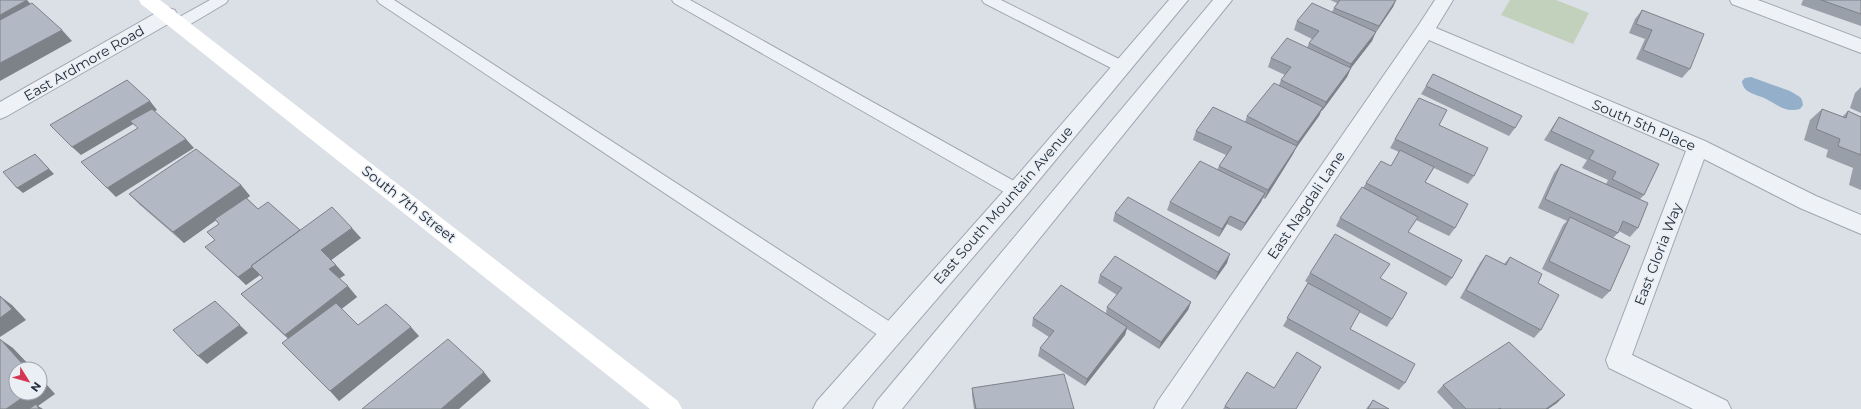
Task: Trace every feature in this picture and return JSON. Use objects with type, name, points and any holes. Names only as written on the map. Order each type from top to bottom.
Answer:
[{"type":"main road","name":"South 7th Street","points":[[148,0],[669,409]]},
{"type":"street","name":"East South Mountain Avenue","points":[[826,409],[1017,191],[1179,0]]},
{"type":"street","points":[[886,409],[1223,0]]},
{"type":"street","name":"East Nagdali Lane","points":[[1167,409],[1425,31],[1444,0]]},
{"type":"street","points":[[1739,0],[1759,3],[1861,46]]},
{"type":"street","name":"East Ardmore Road","points":[[0,111],[174,20]]},
{"type":"street","name":"South 5th Place","points":[[1425,31],[1698,148],[1808,202],[1861,225]]},
{"type":"street","name":"East Gloria Way","points":[[1698,148],[1618,360],[1718,409]]},
{"type":"lane","name":"East Ardmore Road","points":[[174,20],[221,0]]},
{"type":"lane","points":[[384,0],[891,333]]},
{"type":"lane","points":[[679,0],[1017,191]]},
{"type":"lane","points":[[989,0],[1122,67]]},
{"type":"green space","points":[[1510,0],[1556,0],[1589,13],[1573,44],[1501,15]]},
{"type":"water","points":[[1751,77],[1790,91],[1800,97],[1803,105],[1800,109],[1790,110],[1751,93],[1745,89],[1742,81],[1745,78]]},
{"type":"building","points":[[0,0],[27,0],[0,15]]},
{"type":"building","points":[[1340,0],[1396,0],[1379,26],[1334,8]]},
{"type":"building","points":[[1821,0],[1861,0],[1861,14]]},
{"type":"building","points":[[32,3],[62,30],[0,63],[0,20]]},
{"type":"building","points":[[1312,3],[1376,32],[1351,64],[1309,43],[1319,31],[1297,21]]},
{"type":"building","points":[[1642,10],[1704,34],[1690,69],[1643,50],[1652,30],[1636,24]]},
{"type":"building","points":[[1287,38],[1351,68],[1326,102],[1281,80],[1291,67],[1271,58]]},
{"type":"building","points":[[1433,74],[1522,116],[1515,128],[1426,86]]},
{"type":"building","points":[[127,80],[150,101],[72,147],[50,125]]},
{"type":"building","points":[[1274,83],[1323,107],[1298,142],[1247,116]]},
{"type":"building","points":[[1419,98],[1447,110],[1439,125],[1488,148],[1474,176],[1395,139]]},
{"type":"building","points":[[1213,107],[1297,146],[1268,190],[1219,166],[1232,147],[1196,131]]},
{"type":"building","points":[[152,109],[186,139],[107,188],[81,162],[138,128],[130,121]]},
{"type":"building","points":[[1822,109],[1846,118],[1848,111],[1861,117],[1861,155],[1838,146],[1840,139],[1816,129]]},
{"type":"building","points":[[1559,117],[1659,164],[1644,195],[1612,179],[1616,172],[1589,159],[1594,151],[1551,131]]},
{"type":"building","points":[[196,149],[241,185],[173,232],[129,194]]},
{"type":"building","points":[[1400,150],[1434,167],[1425,182],[1468,204],[1455,228],[1366,183],[1381,161],[1391,166]]},
{"type":"building","points":[[35,154],[49,169],[17,188],[3,172]]},
{"type":"building","points":[[1200,161],[1265,193],[1245,223],[1230,216],[1222,229],[1170,202]]},
{"type":"building","points":[[1561,164],[1648,203],[1638,228],[1623,221],[1618,233],[1545,199]]},
{"type":"building","points":[[1362,187],[1418,217],[1408,232],[1462,260],[1452,278],[1340,218]]},
{"type":"building","points":[[1128,197],[1230,254],[1218,272],[1115,213]]},
{"type":"building","points":[[246,198],[258,209],[268,202],[300,230],[238,277],[205,247],[215,240],[207,232],[219,224],[215,219]]},
{"type":"building","points":[[332,207],[352,228],[321,250],[336,265],[329,269],[348,286],[285,335],[241,294],[263,278],[251,266]]},
{"type":"building","points":[[1570,217],[1630,246],[1610,291],[1549,261]]},
{"type":"building","points":[[1335,234],[1390,264],[1380,278],[1407,293],[1392,319],[1310,273]]},
{"type":"building","points":[[1486,255],[1506,265],[1510,257],[1542,274],[1538,283],[1559,295],[1541,330],[1466,290]]},
{"type":"building","points":[[1115,256],[1191,302],[1161,342],[1107,307],[1122,288],[1100,275]]},
{"type":"building","points":[[1308,283],[1360,311],[1350,329],[1415,364],[1405,383],[1287,318]]},
{"type":"building","points":[[1061,285],[1127,327],[1087,379],[1040,348],[1054,331],[1033,318]]},
{"type":"building","points":[[0,296],[12,309],[0,318]]},
{"type":"building","points":[[215,301],[240,325],[198,356],[173,330]]},
{"type":"building","points":[[336,303],[358,325],[386,304],[411,327],[330,391],[282,343]]},
{"type":"building","points":[[0,339],[20,361],[8,361],[8,401],[18,401],[6,409],[0,409]]},
{"type":"building","points":[[448,339],[484,372],[441,409],[362,409]]},
{"type":"building","points":[[1509,342],[1565,395],[1546,409],[1466,409],[1443,385]]},
{"type":"building","points":[[1297,352],[1321,367],[1296,409],[1230,409],[1225,406],[1247,372],[1274,388]]},
{"type":"building","points":[[1064,374],[1074,409],[976,409],[972,388]]},
{"type":"building","points":[[1373,400],[1389,409],[1368,409]]},
{"type":"building","points":[[36,404],[39,409],[29,409]]}]
